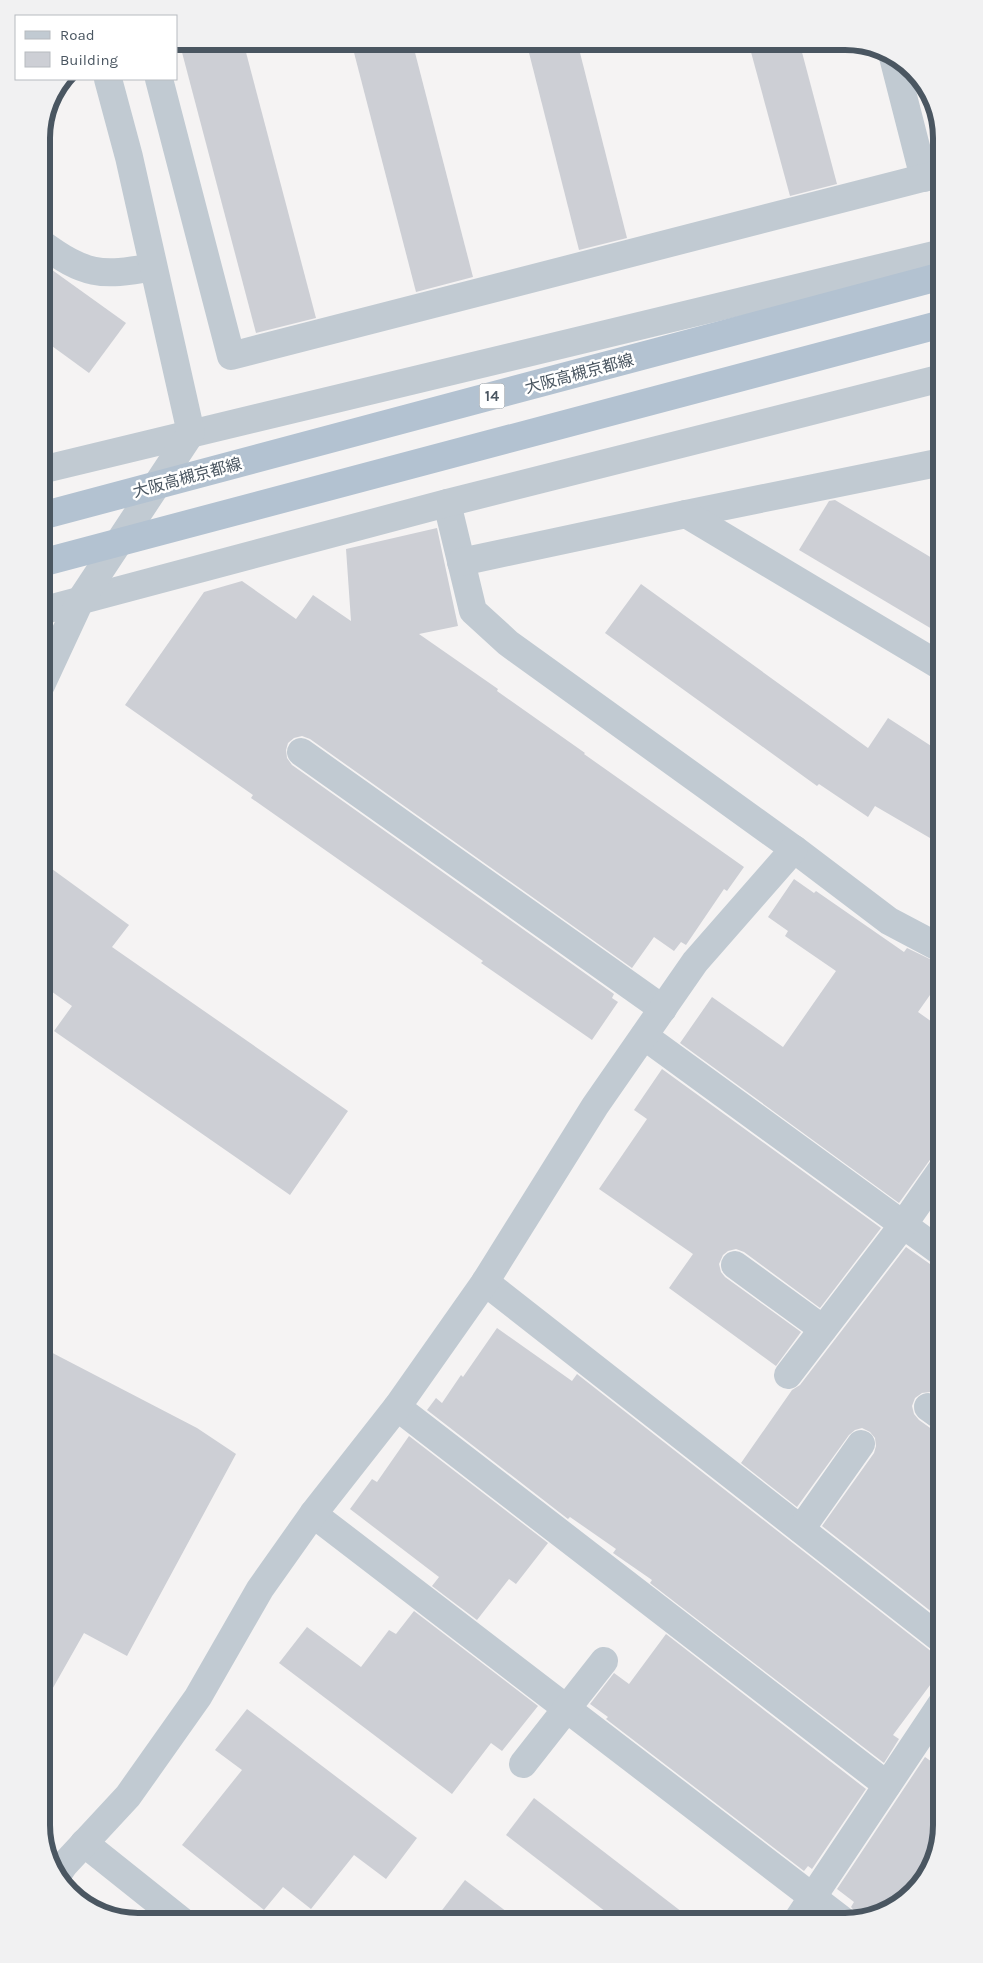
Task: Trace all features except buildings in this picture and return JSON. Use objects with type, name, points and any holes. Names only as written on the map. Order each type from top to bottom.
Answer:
[{"type":"main road","name":"大阪高槻京都線","points":[[50,514],[933,278]]},
{"type":"main road","points":[[50,561],[933,326]]},
{"type":"street","points":[[159,80],[231,356],[933,176],[896,67]]},
{"type":"street","points":[[50,666],[80,601],[192,433],[108,80]]},
{"type":"street","points":[[50,250],[81,268],[100,273],[123,273],[154,267]]},
{"type":"street","points":[[50,468],[933,255]]},
{"type":"street","points":[[50,609],[447,503],[933,380]]},
{"type":"street","points":[[461,562],[933,464]]},
{"type":"street","points":[[447,503],[473,611],[508,642],[794,849],[889,921],[933,944]]},
{"type":"street","points":[[686,514],[933,662]]},
{"type":"street","points":[[301,752],[662,1009]]},
{"type":"street","points":[[62,1868],[128,1796],[198,1697],[260,1589],[313,1514],[397,1406],[485,1282],[595,1106],[694,962],[794,849]]},
{"type":"street","points":[[644,1036],[933,1247]]},
{"type":"street","points":[[788,1375],[903,1225],[933,1182]]},
{"type":"street","points":[[736,1266],[822,1330]]},
{"type":"street","points":[[485,1282],[933,1633]]},
{"type":"street","points":[[397,1406],[887,1785]]},
{"type":"street","points":[[802,1529],[861,1444]]},
{"type":"street","points":[[313,1514],[833,1913]]},
{"type":"street","points":[[524,1764],[604,1661]]},
{"type":"street","points":[[803,1913],[933,1716]]},
{"type":"street","points":[[84,1843],[172,1913]]}]
